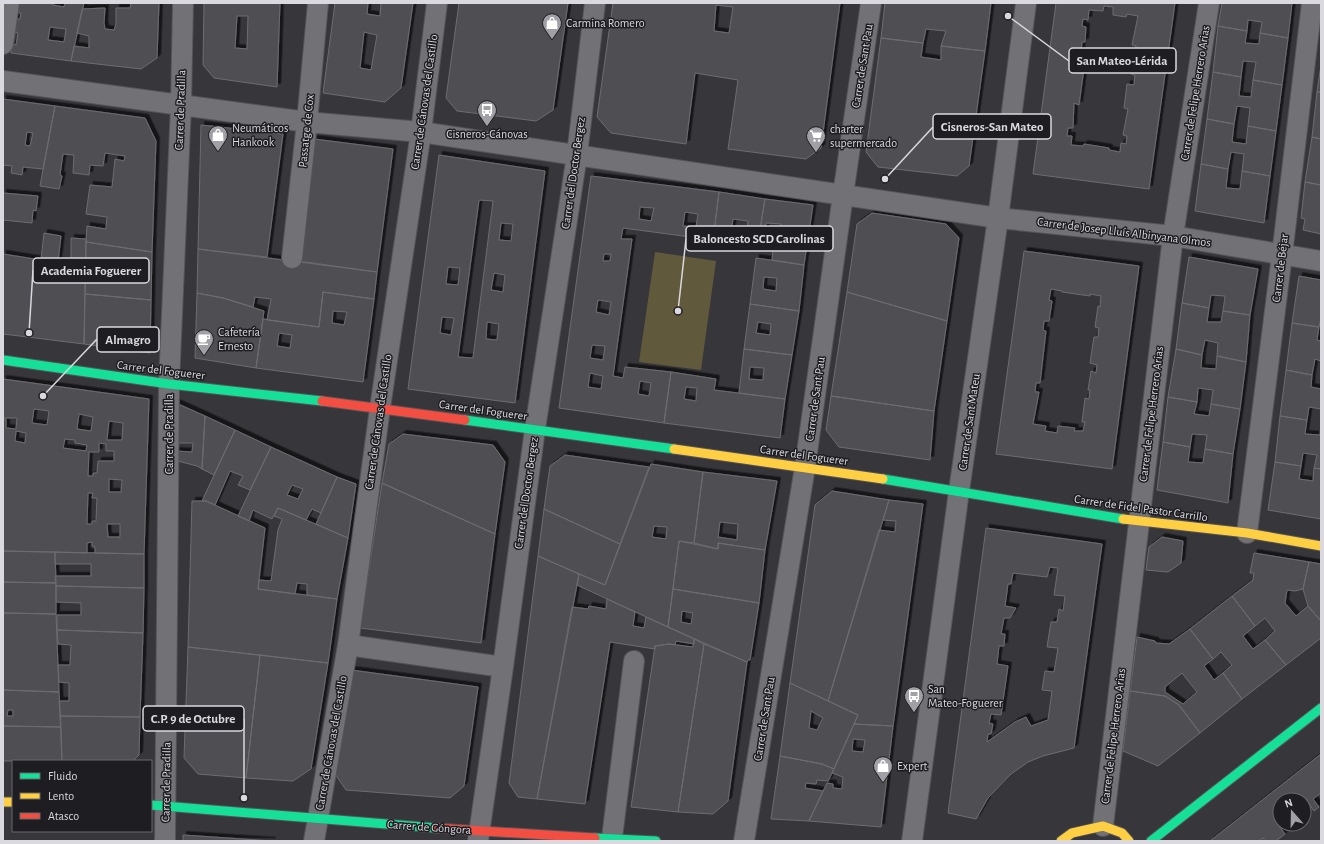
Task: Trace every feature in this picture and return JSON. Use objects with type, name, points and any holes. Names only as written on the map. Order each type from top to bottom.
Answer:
[{"type":"street","points":[[3,44],[9,3]]},
{"type":"street","name":"Carrer de Pradilla","points":[[165,841],[158,806],[169,384],[181,105],[183,3]]},
{"type":"street","name":"Passatge de Cox","points":[[292,258],[318,3]]},
{"type":"street","name":"Carrer de Cánovas del Castillo","points":[[314,841],[348,645],[380,408],[421,132],[437,3]]},
{"type":"street","name":"Carrer del Doctor Bergez","points":[[479,836],[535,429],[577,155],[595,3]]},
{"type":"street","name":"Carrer de Sant Pau","points":[[744,841],[805,467],[843,195],[872,3]]},
{"type":"street","name":"Carrer de Sant Mateu","points":[[912,841],[959,491],[998,218],[1026,3]]},
{"type":"street","name":"Carrer de Felipe Herrero Arias","points":[[1103,826],[1173,236],[1209,3]]},
{"type":"street","name":"Carrer de Béjar","points":[[1247,533],[1312,3]]},
{"type":"street","name":"Carrer de Josep Lluís Albinyana Olmos","points":[[3,81],[307,122],[421,132],[998,218],[1173,236],[1321,261]]},
{"type":"street","name":"Carrer del Foguerer","points":[[3,360],[169,384],[380,408],[535,429],[805,467],[959,491]]},
{"type":"street","name":"Carrer de Fidel Pastor Carrillo","points":[[959,491],[1138,522],[1247,533],[1321,546]]},
{"type":"street","points":[[348,645],[503,667]]},
{"type":"street","points":[[612,838],[634,661]]},
{"type":"street","points":[[1151,841],[1321,708]]},
{"type":"street","name":"Carrer de Góngora","points":[[158,806],[318,819],[479,836],[612,838],[656,841]]},
{"type":"street","points":[[1061,841],[1072,833],[1103,826],[1122,833],[1129,841]]},
{"type":"shaded area","points":[[655,252],[716,261],[701,370],[639,362]]},
{"type":"building","points":[[18,3],[53,3],[53,5],[64,7],[65,3],[84,3],[71,61],[11,53],[12,44],[16,45],[18,33],[14,32],[15,19],[20,19],[21,13],[17,12]],"holes":[[[50,27],[66,29],[64,42],[48,40]]]},
{"type":"building","points":[[131,3],[159,3],[157,58],[141,69],[71,61],[74,46],[89,48],[89,36],[77,33],[82,9],[105,8],[105,29],[114,30],[116,24],[116,8],[130,8]]},
{"type":"building","points":[[204,3],[280,3],[277,87],[214,78],[203,65]],"holes":[[[237,16],[248,16],[247,49],[235,48]]]},
{"type":"building","points":[[335,3],[368,3],[367,14],[380,16],[381,3],[413,3],[401,88],[385,102],[323,93]],"holes":[[[364,32],[377,35],[371,70],[360,68]]]},
{"type":"building","points":[[459,3],[568,3],[553,110],[536,121],[457,111],[446,98]]},
{"type":"building","points":[[613,3],[840,3],[821,148],[806,159],[728,149],[738,80],[695,73],[686,144],[611,133],[597,117]],"holes":[[[716,5],[733,7],[729,33],[714,31]]]},
{"type":"building","points":[[885,3],[991,3],[985,51],[941,46],[946,31],[926,29],[923,43],[881,38]]},
{"type":"building","points":[[1056,3],[1175,3],[1149,189],[1033,174]],"holes":[[[1104,6],[1113,7],[1113,15],[1126,17],[1127,14],[1138,16],[1132,45],[1136,46],[1135,59],[1133,59],[1131,74],[1135,75],[1134,85],[1127,84],[1124,108],[1128,109],[1123,135],[1127,136],[1126,144],[1121,143],[1120,152],[1109,150],[1109,148],[1084,144],[1083,146],[1071,145],[1072,136],[1067,136],[1068,128],[1073,128],[1074,103],[1079,105],[1086,53],[1081,52],[1082,42],[1085,42],[1086,27],[1082,26],[1083,19],[1088,20],[1089,10],[1103,11]]]},
{"type":"building","points":[[1222,3],[1292,3],[1288,38],[1260,33],[1262,22],[1248,20],[1247,31],[1218,26]]},
{"type":"building","points":[[1218,26],[1247,31],[1245,43],[1259,44],[1260,33],[1288,38],[1282,85],[1253,80],[1256,62],[1243,61],[1241,77],[1213,72]]},
{"type":"building","points":[[881,38],[923,43],[921,57],[941,60],[941,46],[985,51],[969,166],[957,176],[878,167],[866,152]]},
{"type":"building","points":[[1321,65],[1321,92],[1317,92]]},
{"type":"building","points":[[1213,72],[1241,77],[1239,96],[1251,97],[1253,80],[1282,85],[1276,131],[1248,126],[1250,108],[1237,106],[1234,124],[1207,119]]},
{"type":"building","points":[[1317,92],[1321,92],[1321,139],[1312,137]]},
{"type":"building","points":[[3,99],[55,106],[43,169],[23,167],[22,175],[11,173],[12,166],[3,165]],"holes":[[[27,132],[33,133],[30,146],[25,145]]]},
{"type":"building","points":[[55,106],[145,118],[156,141],[152,252],[86,242],[87,226],[106,229],[107,217],[86,214],[90,185],[112,187],[115,159],[124,161],[125,156],[105,153],[103,166],[90,165],[89,175],[73,173],[74,155],[63,154],[60,175],[62,176],[59,189],[40,186]]},
{"type":"building","points":[[1207,119],[1234,124],[1232,142],[1246,144],[1248,126],[1276,131],[1270,176],[1242,171],[1244,154],[1231,152],[1228,169],[1201,164]]},
{"type":"building","points":[[201,125],[283,134],[267,257],[198,249]]},
{"type":"building","points":[[1312,137],[1321,139],[1321,185],[1305,182]]},
{"type":"building","points":[[314,139],[393,149],[377,272],[298,261]]},
{"type":"building","points":[[439,155],[545,171],[515,403],[408,389]],"holes":[[[479,200],[493,201],[473,358],[458,357]],[[501,223],[513,224],[511,241],[499,240]],[[448,267],[460,268],[458,285],[446,284]],[[494,273],[505,275],[503,292],[491,290]],[[442,317],[454,318],[451,335],[440,333]],[[487,322],[499,324],[497,340],[486,339]]]},
{"type":"building","points":[[1201,164],[1228,169],[1226,188],[1240,189],[1242,171],[1270,176],[1264,223],[1195,211]]},
{"type":"building","points":[[591,176],[719,192],[713,240],[623,228],[621,239],[632,239],[613,376],[623,378],[625,367],[671,372],[664,423],[559,408]],"holes":[[[640,207],[654,208],[651,221],[639,219]],[[685,212],[698,214],[696,227],[683,226]],[[604,254],[611,254],[610,261],[603,261]],[[598,300],[611,302],[609,315],[596,312]],[[592,345],[605,346],[603,360],[590,358]],[[590,373],[603,376],[601,389],[588,387]],[[640,381],[651,383],[649,396],[638,394]]]},
{"type":"building","points":[[1305,182],[1321,185],[1321,234],[1303,230],[1305,219],[1301,218]]},
{"type":"building","points":[[719,192],[765,199],[757,248],[713,240]],"holes":[[[733,219],[748,221],[746,235],[731,233]]]},
{"type":"building","points":[[3,193],[38,196],[36,211],[33,210],[32,223],[3,220]]},
{"type":"building","points":[[765,199],[813,205],[804,265],[772,260],[773,251],[757,248]],"holes":[[[766,223],[781,224],[779,238],[765,235]]]},
{"type":"building","points":[[872,213],[946,224],[959,238],[947,321],[847,292],[857,224]]},
{"type":"building","points":[[44,233],[61,236],[58,262],[71,263],[71,238],[86,239],[84,344],[3,334],[3,254],[41,260]]},
{"type":"building","points":[[86,242],[152,252],[151,300],[85,294]]},
{"type":"building","points":[[198,249],[377,272],[374,299],[323,292],[319,327],[267,320],[271,299],[255,297],[253,307],[223,298],[197,293]]},
{"type":"building","points":[[1024,251],[1139,266],[1112,469],[996,454]],"holes":[[[1051,289],[1090,296],[1090,294],[1101,296],[1095,327],[1099,328],[1098,337],[1094,337],[1090,363],[1097,365],[1096,373],[1091,371],[1088,390],[1090,390],[1089,399],[1085,398],[1082,422],[1085,422],[1083,431],[1074,431],[1075,428],[1058,426],[1057,433],[1045,431],[1046,426],[1033,424],[1039,392],[1035,392],[1036,383],[1040,383],[1046,331],[1043,330],[1044,321],[1049,321],[1052,301],[1049,300]]]},
{"type":"building","points":[[1189,257],[1258,269],[1250,315],[1223,311],[1225,296],[1211,295],[1209,308],[1182,303]]},
{"type":"building","points":[[756,258],[804,265],[799,311],[750,304]],"holes":[[[764,277],[777,278],[776,291],[763,289]]]},
{"type":"building","points":[[1299,276],[1321,280],[1321,318],[1319,327],[1292,323]]},
{"type":"building","points":[[323,292],[374,299],[363,382],[256,368],[263,319],[319,327]],"holes":[[[333,311],[347,312],[344,325],[332,323]],[[279,333],[292,335],[290,348],[277,346]]]},
{"type":"building","points":[[847,292],[947,321],[934,411],[831,396]]},
{"type":"building","points":[[197,293],[223,298],[264,311],[256,368],[195,358]]},
{"type":"building","points":[[85,294],[151,300],[150,353],[84,344]]},
{"type":"building","points":[[1182,303],[1209,308],[1207,322],[1221,322],[1223,311],[1250,315],[1246,362],[1217,356],[1218,343],[1205,340],[1202,355],[1176,349]]},
{"type":"building","points":[[750,304],[799,311],[792,355],[744,349]],"holes":[[[758,322],[771,324],[770,335],[756,333]]]},
{"type":"building","points":[[1292,323],[1319,327],[1317,340],[1321,341],[1321,361],[1315,359],[1312,375],[1286,370]]},
{"type":"building","points":[[744,349],[792,355],[785,399],[739,393]],"holes":[[[750,367],[764,368],[763,380],[749,379]]]},
{"type":"building","points":[[1176,349],[1202,355],[1201,368],[1216,369],[1217,356],[1246,362],[1240,409],[1211,404],[1213,390],[1198,388],[1197,402],[1168,397]]},
{"type":"building","points":[[1286,370],[1312,375],[1311,387],[1321,389],[1321,409],[1309,407],[1307,420],[1280,416]]},
{"type":"building","points":[[671,372],[716,379],[714,390],[785,399],[780,438],[664,423]],"holes":[[[686,387],[697,388],[696,401],[684,399]]]},
{"type":"building","points":[[3,379],[149,399],[144,554],[95,553],[95,547],[92,546],[92,542],[87,543],[87,553],[3,551],[3,419],[6,419],[6,428],[16,429],[17,418],[3,418]],"holes":[[[34,409],[49,411],[47,425],[32,423]],[[79,414],[93,417],[91,431],[77,429]],[[109,421],[123,423],[122,440],[107,440]],[[16,431],[26,433],[25,443],[15,441]],[[65,439],[75,440],[75,443],[87,445],[86,451],[63,448]],[[99,443],[106,444],[106,451],[114,451],[114,461],[98,461],[97,473],[93,473],[93,476],[88,476],[89,452],[99,452]],[[109,479],[122,480],[121,492],[109,492]],[[88,493],[93,493],[92,498],[97,498],[96,521],[92,521],[92,524],[87,524]],[[107,524],[120,524],[120,537],[108,537]]]},
{"type":"building","points":[[831,396],[934,411],[930,460],[839,447],[826,430]]},
{"type":"building","points":[[1168,397],[1197,402],[1194,414],[1209,416],[1211,404],[1240,409],[1233,454],[1205,449],[1207,435],[1192,434],[1190,447],[1163,442]]},
{"type":"building","points":[[176,403],[205,416],[202,469],[197,466],[174,460],[175,451],[192,452],[193,443],[176,443]]},
{"type":"building","points":[[205,416],[235,430],[214,475],[202,469]]},
{"type":"building","points":[[1280,416],[1307,420],[1305,434],[1320,435],[1321,423],[1321,469],[1314,468],[1317,455],[1303,453],[1301,466],[1275,462]]},
{"type":"building","points":[[235,430],[271,447],[250,490],[238,485],[243,476],[230,471],[215,505],[202,501]]},
{"type":"building","points":[[403,434],[493,445],[505,462],[495,534],[382,483],[389,444]]},
{"type":"building","points":[[1163,442],[1190,447],[1188,462],[1203,463],[1205,449],[1233,454],[1228,503],[1157,490]]},
{"type":"building","points":[[271,447],[337,477],[321,513],[312,509],[306,520],[278,508],[272,519],[253,510],[249,521],[238,516]],"holes":[[[292,485],[303,489],[298,499],[287,495]]]},
{"type":"building","points":[[565,455],[649,467],[620,544],[544,509],[550,466]]},
{"type":"building","points":[[1275,462],[1301,466],[1299,479],[1313,481],[1314,468],[1321,469],[1321,519],[1268,510]]},
{"type":"building","points":[[651,464],[703,472],[694,543],[679,541],[668,627],[577,585],[579,574],[605,585]],"holes":[[[654,526],[667,527],[666,539],[652,537]]]},
{"type":"building","points":[[703,472],[777,481],[765,550],[718,543],[718,549],[694,543]],"holes":[[[720,522],[738,524],[737,540],[718,537]]]},
{"type":"building","points":[[337,477],[356,484],[348,538],[316,524]]},
{"type":"building","points":[[382,483],[495,534],[481,643],[360,628]]},
{"type":"building","points":[[832,491],[889,500],[828,701],[790,683],[815,505]]},
{"type":"building","points":[[889,500],[923,504],[893,726],[854,724],[858,715],[828,701],[879,530],[895,532],[896,521],[883,520]]},
{"type":"building","points":[[192,501],[206,501],[265,528],[258,589],[337,599],[328,663],[188,647]]},
{"type":"building","points":[[278,508],[348,538],[337,599],[307,595],[307,584],[297,583],[295,594],[258,589],[259,580],[271,581],[278,530],[282,519],[274,516]]},
{"type":"building","points":[[544,509],[620,544],[605,585],[538,556]]},
{"type":"building","points":[[986,528],[1102,544],[1074,748],[1043,756],[1028,762],[1011,774],[988,798],[976,819],[948,813]],"holes":[[[1050,567],[1058,568],[1054,595],[1065,596],[1063,611],[1059,609],[1057,622],[1051,622],[1047,647],[1058,648],[1054,672],[1045,671],[1042,690],[1052,691],[1048,720],[1031,726],[1026,717],[1015,722],[987,742],[988,734],[991,734],[993,724],[989,723],[991,714],[1001,715],[1008,666],[997,664],[999,646],[1004,646],[1005,634],[1001,634],[1004,618],[1010,618],[1016,608],[1005,606],[1008,584],[1011,584],[1013,573],[1047,577]]]},
{"type":"building","points":[[1162,537],[1183,541],[1181,563],[1168,572],[1146,570],[1149,547]]},
{"type":"building","points":[[679,541],[718,549],[718,543],[765,550],[759,603],[673,589]]},
{"type":"building","points":[[3,551],[55,552],[56,583],[3,582]]},
{"type":"building","points":[[55,552],[144,554],[144,588],[56,586],[55,576],[91,576],[91,564],[55,564]]},
{"type":"building","points":[[1254,553],[1309,562],[1303,589],[1295,591],[1287,590],[1285,603],[1296,616],[1308,606],[1321,621],[1321,638],[1286,665],[1265,640],[1275,631],[1265,618],[1255,626],[1232,596],[1253,580],[1254,573],[1250,573]]},
{"type":"building","points":[[538,556],[579,574],[537,799],[518,797],[509,783]]},
{"type":"building","points":[[1309,562],[1321,564],[1321,621],[1308,606],[1303,589]]},
{"type":"building","points":[[3,582],[56,583],[56,614],[3,613]]},
{"type":"building","points":[[56,586],[144,588],[143,633],[57,630],[57,615],[81,615],[81,603],[56,602]]},
{"type":"building","points":[[673,589],[759,603],[750,660],[747,662],[668,627]],"holes":[[[682,611],[693,613],[691,624],[681,622]]]},
{"type":"building","points":[[1232,596],[1255,626],[1243,636],[1253,649],[1265,640],[1286,665],[1242,699],[1223,673],[1232,665],[1221,652],[1213,659],[1190,629]]},
{"type":"building","points":[[607,599],[635,612],[633,626],[644,628],[646,617],[694,639],[694,644],[676,641],[675,645],[669,644],[655,646],[655,649],[610,642],[585,804],[537,799],[572,607],[588,609],[589,606],[606,609]]},
{"type":"building","points":[[3,613],[56,614],[59,692],[3,690]]},
{"type":"building","points":[[1190,629],[1213,659],[1204,666],[1214,680],[1223,673],[1242,699],[1200,733],[1179,705],[1165,696],[1130,691],[1137,637],[1155,641],[1156,643],[1169,644]],"holes":[[[1182,673],[1197,692],[1183,704],[1165,692],[1165,687]]]},
{"type":"building","points":[[57,630],[143,633],[140,717],[60,716],[59,701],[69,701],[69,683],[59,682],[58,665],[70,665],[71,645],[58,644]]},
{"type":"building","points":[[694,639],[704,644],[678,812],[631,807],[655,646],[669,644],[693,647]]},
{"type":"building","points":[[704,644],[747,662],[728,801],[713,814],[678,812]]},
{"type":"building","points":[[188,647],[260,655],[246,778],[198,774],[184,758]]},
{"type":"building","points":[[260,655],[328,663],[311,769],[293,781],[246,778]]},
{"type":"building","points":[[351,670],[478,687],[464,786],[450,798],[346,790],[335,774]]},
{"type":"building","points":[[790,683],[858,715],[834,769],[822,764],[780,756]],"holes":[[[811,711],[823,718],[817,730],[809,728]]]},
{"type":"building","points":[[3,690],[59,692],[61,727],[3,726]],"holes":[[[8,710],[13,710],[13,716],[7,716]]]},
{"type":"building","points":[[1130,691],[1165,696],[1179,705],[1200,733],[1158,766],[1123,751]]},
{"type":"building","points":[[60,716],[140,717],[139,755],[134,760],[62,760]]},
{"type":"building","points":[[854,724],[893,726],[881,827],[809,821],[827,783],[833,784],[833,788],[842,789],[843,777],[832,773]],"holes":[[[853,739],[865,740],[863,752],[852,751]]]},
{"type":"building","points":[[3,726],[61,727],[62,760],[3,761]]},
{"type":"building","points":[[1321,754],[1321,793],[1313,799],[1319,807],[1314,811],[1312,808],[1312,792],[1273,792]]},
{"type":"building","points":[[780,756],[822,764],[834,769],[828,781],[817,780],[816,784],[806,783],[805,788],[823,791],[809,821],[771,819]]},
{"type":"building","points":[[1272,792],[1272,832],[1284,832],[1285,834],[1276,841],[1265,841],[1263,838],[1259,841],[1210,841]]},
{"type":"building","points":[[183,835],[272,841],[183,841]]},
{"type":"traffic: fast","points":[[3,360],[169,384],[322,401]]},
{"type":"traffic: fast","points":[[465,420],[674,449]]},
{"type":"traffic: fast","points":[[883,479],[1123,519]]},
{"type":"traffic: fast","points":[[1151,841],[1321,708]]},
{"type":"traffic: fast","points":[[152,805],[436,828]]},
{"type":"traffic: fast","points":[[595,838],[656,841]]},
{"type":"traffic: slow","points":[[674,449],[883,479]]},
{"type":"traffic: slow","points":[[1123,519],[1247,533],[1321,546]]},
{"type":"traffic: slow","points":[[3,802],[12,802]]},
{"type":"traffic: slow","points":[[1061,841],[1072,833],[1103,826],[1122,833],[1129,841]]},
{"type":"traffic: jam","points":[[322,401],[465,420]]},
{"type":"traffic: jam","points":[[436,828],[595,838]]},
{"type":"place","name":"San Mateo-Lérida","points":[[1008,16]]},
{"type":"place","name":"Carmina Romero","points":[[552,40]]},
{"type":"place","name":"Cisneros-Cánovas","points":[[487,127]]},
{"type":"place","name":"Neumáticos Hankook","points":[[218,152]]},
{"type":"place","name":"charter supermercado","points":[[816,153]]},
{"type":"place","name":"Cisneros-San Mateo","points":[[885,179]]},
{"type":"place","name":"Baloncesto SCD Carolinas","points":[[678,311]]},
{"type":"place","name":"Academia Foguerer","points":[[29,333]]},
{"type":"place","name":"Cafetería Ernesto","points":[[204,356]]},
{"type":"place","name":"Almagro","points":[[43,396]]},
{"type":"place","name":"San Mateo-Foguerer","points":[[914,713]]},
{"type":"place","name":"Expert","points":[[883,783]]},
{"type":"place","name":"C.P. 9 de Octubre","points":[[244,798]]}]
